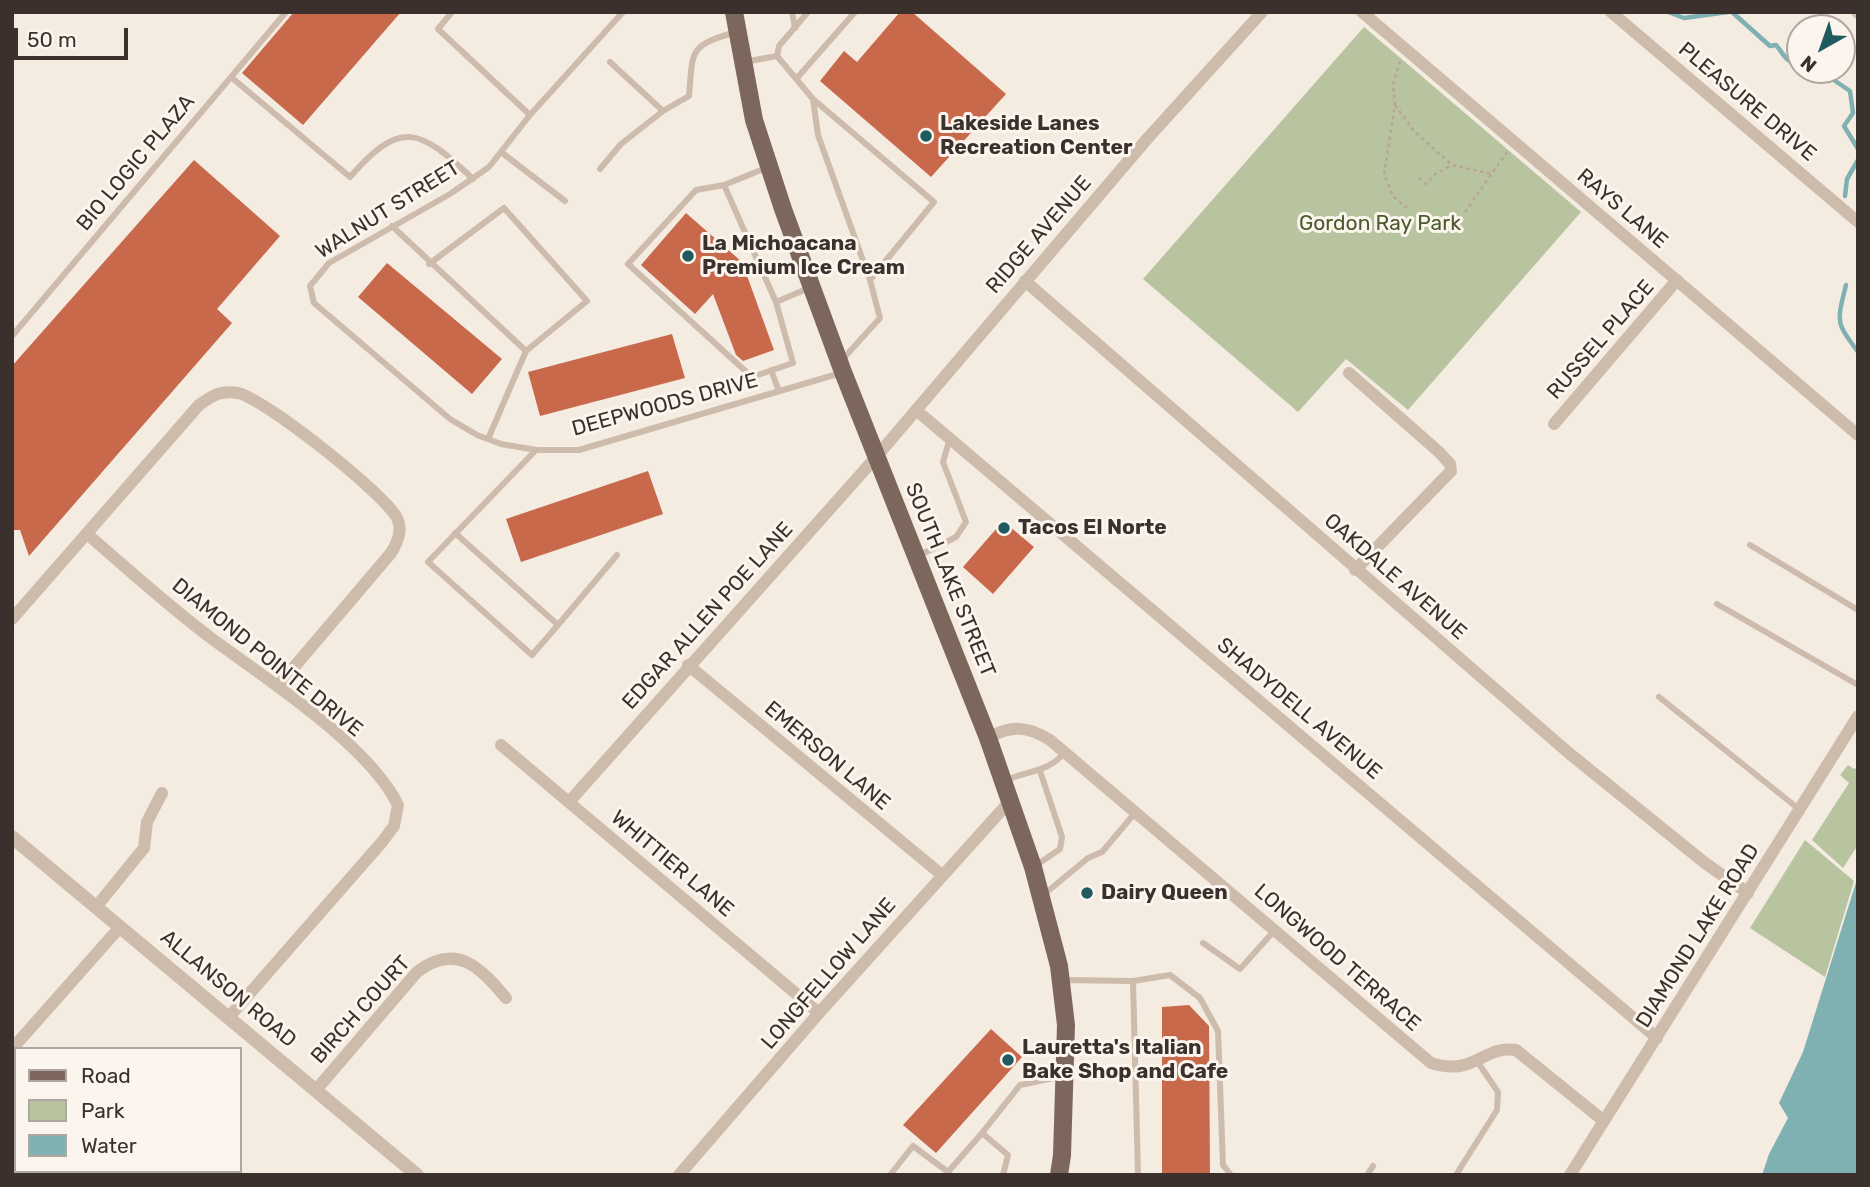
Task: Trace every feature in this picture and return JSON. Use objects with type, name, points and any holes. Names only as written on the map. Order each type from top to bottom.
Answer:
[{"type":"main road","name":"SOUTH LAKE STREET","points":[[734,12],[754,120],[769,167],[842,368],[988,737],[1033,867],[1061,979],[1066,1025],[1062,1173]]},
{"type":"street","name":"RIDGE AVENUE","points":[[877,456],[1025,281],[1262,12]]},
{"type":"street","name":"RAYS LANE","points":[[1362,12],[1858,435]]},
{"type":"street","name":"PLEASURE DRIVE","points":[[1611,12],[1858,222]]},
{"type":"street","name":"RUSSEL PLACE","points":[[1554,424],[1677,280]]},
{"type":"street","name":"OAKDALE AVENUE","points":[[1025,281],[1570,754],[1705,863],[1748,893]]},
{"type":"street","points":[[1349,373],[1450,464],[1451,471],[1394,534],[1355,570]]},
{"type":"street","points":[[12,619],[158,450],[209,398],[223,391],[242,394],[321,448],[385,503],[398,519],[400,530],[391,553],[278,686]]},
{"type":"street","name":"SHADYDELL AVENUE","points":[[916,410],[1657,1038]]},
{"type":"street","name":"EDGAR ALLEN POE LANE","points":[[569,802],[688,665],[877,456]]},
{"type":"street","name":"DIAMOND POINTE DRIVE","points":[[87,534],[192,623],[278,686],[330,729],[380,777],[397,805],[397,816],[382,842],[229,1017]]},
{"type":"street","name":"EMERSON LANE","points":[[688,665],[942,875]]},
{"type":"street","name":"DIAMOND LAKE ROAD","points":[[1570,1175],[1858,716]]},
{"type":"street","name":"LONGWOOD TERRACE","points":[[988,737],[1003,730],[1021,727],[1037,731],[1136,811],[1431,1063],[1448,1069],[1465,1067],[1500,1049],[1516,1050],[1531,1059],[1604,1121]]},
{"type":"street","name":"WHITTIER LANE","points":[[501,746],[819,1013]]},
{"type":"street","points":[[96,907],[145,848],[147,822],[162,793]]},
{"type":"street","name":"LONGFELLOW LANE","points":[[678,1175],[1010,801]]},
{"type":"street","name":"ALLANSON ROAD","points":[[12,837],[417,1175]]},
{"type":"street","points":[[12,1049],[120,927]]},
{"type":"street","name":"BIRCH COURT","points":[[316,1090],[417,972],[428,964],[449,958],[467,960],[489,978],[506,998]]},
{"type":"lane","name":"BIO LOGIC PLAZA","points":[[12,336],[285,12]]},
{"type":"lane","points":[[452,12],[438,29],[530,115]]},
{"type":"lane","name":"WALNUT STREET","points":[[328,316],[314,303],[309,292],[316,276],[340,256],[489,167],[530,115],[623,12]]},
{"type":"lane","points":[[792,12],[795,28]]},
{"type":"lane","points":[[777,57],[779,47],[808,12]]},
{"type":"lane","points":[[797,78],[855,12]]},
{"type":"lane","points":[[600,169],[621,144],[663,111],[689,96],[692,56],[704,42],[737,32]]},
{"type":"lane","points":[[777,57],[813,99],[934,202],[870,280]]},
{"type":"lane","points":[[742,63],[777,57]]},
{"type":"lane","points":[[610,62],[663,111]]},
{"type":"lane","points":[[232,76],[350,177],[373,151],[395,137],[421,138],[454,160],[473,178]]},
{"type":"lane","points":[[813,99],[818,135],[870,280],[880,318],[842,368]]},
{"type":"lane","points":[[501,152],[565,201]]},
{"type":"lane","points":[[724,185],[776,302],[793,363],[752,377],[628,264],[696,190],[724,185],[769,167]]},
{"type":"lane","points":[[429,264],[504,208],[587,301],[526,351],[488,439]]},
{"type":"lane","points":[[392,226],[429,264],[526,351]]},
{"type":"lane","points":[[776,302],[811,287]]},
{"type":"lane","name":"DEEPWOODS DRIVE","points":[[328,316],[450,419],[488,439],[536,450],[579,450],[779,391],[842,368]]},
{"type":"lane","points":[[771,370],[779,391]]},
{"type":"lane","points":[[917,557],[956,537],[966,522],[943,462],[950,438]]},
{"type":"lane","points":[[536,450],[428,562],[532,655],[617,555]]},
{"type":"lane","points":[[455,533],[558,625]]},
{"type":"lane","points":[[1751,545],[1858,610]]},
{"type":"lane","points":[[1717,604],[1858,685]]},
{"type":"lane","points":[[1659,697],[1800,810]]},
{"type":"lane","points":[[1003,780],[1040,771],[1056,763],[1065,752]]},
{"type":"lane","points":[[1033,867],[1060,849],[1062,837],[1040,771]]},
{"type":"lane","points":[[1041,897],[1064,881],[1088,858],[1102,852],[1136,811]]},
{"type":"lane","points":[[1203,943],[1240,969],[1276,930]]},
{"type":"lane","points":[[1061,979],[1133,981],[1170,975],[1200,998],[1218,1031],[1223,1165],[1231,1175]]},
{"type":"lane","points":[[1133,981],[1138,1175]]},
{"type":"lane","points":[[1456,1175],[1497,1110],[1498,1092],[1477,1061]]},
{"type":"lane","points":[[890,1175],[913,1146],[948,1172],[1020,1085],[1065,1076]]},
{"type":"lane","points":[[982,1133],[1008,1155],[1003,1175]]},
{"type":"lane","points":[[1367,1175],[1373,1166]]},
{"type":"path","points":[[1406,50],[1400,60],[1393,85],[1395,104],[1384,175],[1393,196],[1409,210]]},
{"type":"path","points":[[1395,104],[1415,131],[1452,165],[1491,174]]},
{"type":"path","points":[[1465,212],[1514,142]]},
{"type":"path","points":[[1419,178],[1426,184],[1434,175],[1452,165]]},
{"type":"green space","name":"Gordon Ray Park","points":[[1364,27],[1581,212],[1408,410],[1346,359],[1298,412],[1143,279]]},
{"type":"green space","points":[[1848,765],[1854,769],[1858,767],[1858,845],[1843,868],[1812,840],[1849,783],[1840,775]]},
{"type":"green space","points":[[1805,840],[1854,881],[1825,977],[1750,928]]},
{"type":"water","points":[[1858,876],[1858,1175],[1762,1175],[1769,1154],[1788,1118],[1779,1103],[1803,1052]]},
{"type":"building","points":[[294,12],[401,12],[303,125],[242,73]]},
{"type":"building","name":"Lakeside Lanes Recreation Center","points":[[900,12],[912,12],[1006,94],[931,177],[820,81],[844,51],[857,62]]},
{"type":"building","points":[[194,160],[280,236],[217,309],[232,323],[29,556],[20,530],[12,530],[12,366]]},
{"type":"building","points":[[686,213],[742,262],[774,350],[743,361],[736,355],[713,294],[695,314],[641,265]]},
{"type":"building","points":[[387,263],[502,359],[472,394],[358,297]]},
{"type":"building","points":[[672,334],[685,378],[540,416],[528,372]]},
{"type":"building","points":[[648,471],[663,514],[521,562],[506,519]]},
{"type":"building","points":[[1003,521],[1034,547],[993,594],[963,567]]},
{"type":"building","points":[[1189,1005],[1209,1026],[1210,1175],[1162,1175],[1162,1007]]},
{"type":"building","points":[[991,1029],[1022,1057],[936,1153],[903,1125]]},
{"type":"waterway","points":[[1668,12],[1684,18],[1728,12]]},
{"type":"waterway","points":[[1732,12],[1770,46],[1776,45],[1786,58]]},
{"type":"waterway","points":[[1840,84],[1850,91],[1853,113],[1844,126],[1858,149]]},
{"type":"waterway","points":[[1845,196],[1847,179],[1858,160]]},
{"type":"waterway","points":[[1846,285],[1840,321],[1845,334],[1858,352]]},
{"type":"place","name":"Lakeside Lanes Recreation Center","points":[[926,136]]},
{"type":"place","name":"La Michoacana Premium Ice Cream","points":[[688,256]]},
{"type":"place","name":"Tacos El Norte","points":[[1004,528]]},
{"type":"place","name":"Dairy Queen","points":[[1087,893]]},
{"type":"place","name":"Lauretta's Italian Bake Shop and Cafe","points":[[1008,1060]]}]
